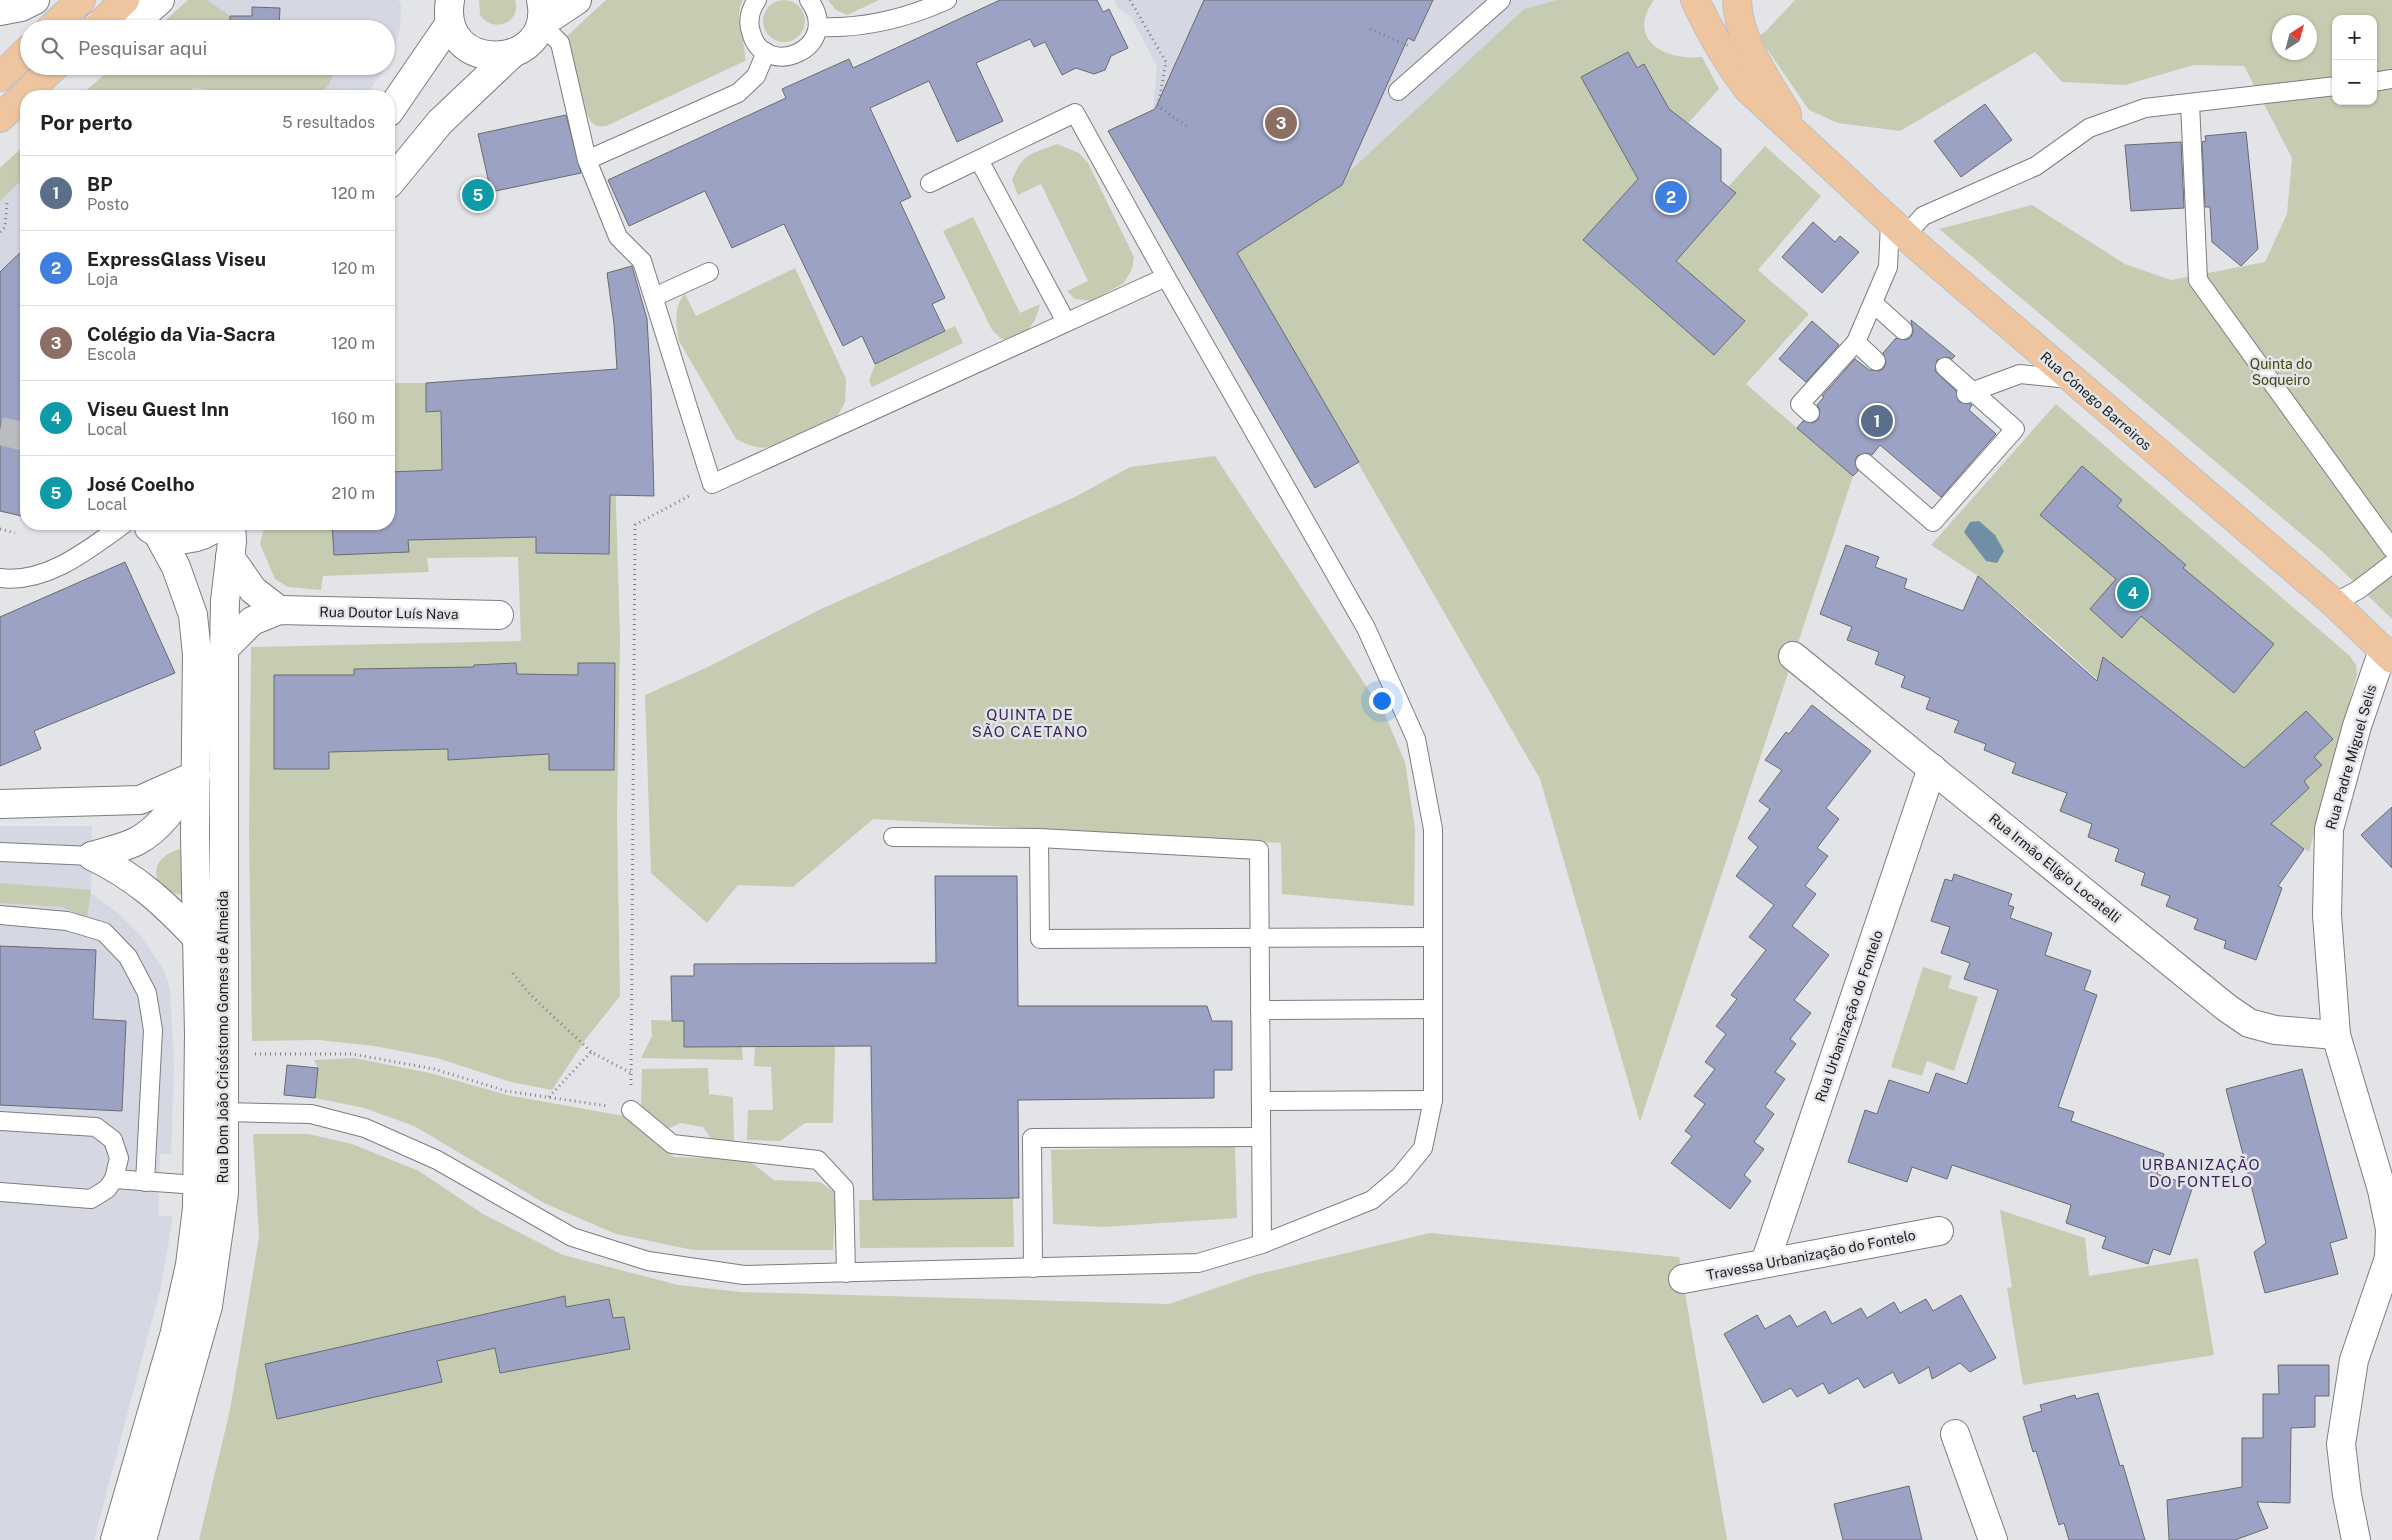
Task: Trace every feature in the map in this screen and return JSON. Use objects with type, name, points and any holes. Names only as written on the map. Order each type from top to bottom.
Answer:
[{"type":"main road","points":[[60,20],[81,0]]},
{"type":"main road","points":[[104,20],[125,0]]},
{"type":"main road","name":"Rua Cónego Barreiros","points":[[1695,0],[1714,40],[1729,65],[1748,89],[1897,229],[2069,379],[2334,603],[2387,655]]},
{"type":"main road","name":"Rua Cónego Barreiros","points":[[1737,0],[1739,23],[1761,69],[1802,139]]},
{"type":"main road","points":[[0,77],[20,58]]},
{"type":"main road","points":[[30,90],[45,75]]},
{"type":"main road","points":[[0,118],[20,99]]},
{"type":"street","points":[[0,11],[20,7],[35,0]]},
{"type":"street","points":[[128,20],[141,17],[160,0]]},
{"type":"street","points":[[395,177],[440,122],[513,54],[526,46],[539,18],[553,16],[577,0]]},
{"type":"street","points":[[450,11],[457,37],[475,52],[498,57],[513,54]]},
{"type":"street","points":[[395,102],[450,11]]},
{"type":"street","name":"Rua Dom João Crisóstomo Gomes de Almeida","points":[[115,1540],[174,1336],[190,1265],[197,1208],[199,1034],[196,774],[197,654],[194,615],[176,567],[152,530]]},
{"type":"street","name":"Rua Dom João Crisóstomo Gomes de Almeida","points":[[153,530],[176,540],[193,539],[212,530]]},
{"type":"street","name":"Rua Dom João Crisóstomo Gomes de Almeida","points":[[142,1540],[208,1306],[224,1193],[224,649],[225,602],[231,530]]},
{"type":"street","points":[[230,557],[253,590],[279,610]]},
{"type":"street","name":"Rua Doutor Luís Nava","points":[[224,649],[252,621],[279,610],[500,615]]},
{"type":"street","name":"Rua Padre Miguel Selis","points":[[2356,1540],[2347,1495],[2341,1444],[2354,1360],[2389,1258],[2390,1229],[2382,1190],[2336,1035],[2327,915],[2329,829],[2357,726],[2387,655]]},
{"type":"street","name":"Rua Irmão Elígio Locatelli","points":[[1793,656],[2226,1008],[2249,1023],[2274,1030],[2336,1035]]},
{"type":"street","name":"Rua Urbanização do Fontelo","points":[[1766,1264],[1932,768]]},
{"type":"street","points":[[0,804],[140,800],[196,774]]},
{"type":"street","points":[[92,856],[136,841],[152,831],[164,819],[196,774]]},
{"type":"street","points":[[92,856],[144,886],[164,902],[197,938]]},
{"type":"street","name":"Travessa Urbanização do Fontelo","points":[[1683,1279],[1939,1230]]},
{"type":"street","points":[[1954,1434],[1993,1540]]},
{"type":"lane","points":[[757,0],[749,16],[749,26],[755,41],[766,52],[776,57],[788,57],[799,54],[812,42],[818,26],[817,16],[809,0]]},
{"type":"lane","points":[[818,26],[844,28],[887,22],[915,14],[947,0]]},
{"type":"lane","points":[[1398,91],[1501,0]]},
{"type":"lane","points":[[539,18],[560,43],[587,160],[618,237],[642,261],[712,484],[1166,277]]},
{"type":"lane","points":[[587,160],[738,93],[756,76],[766,52]]},
{"type":"lane","points":[[2377,81],[2392,79]]},
{"type":"lane","points":[[1810,414],[1800,404],[1856,342],[1888,267],[1897,229],[2036,166],[2089,128],[2145,108],[2332,86]]},
{"type":"lane","points":[[2190,103],[2198,280],[2392,549]]},
{"type":"lane","points":[[223,1112],[311,1114],[364,1128],[437,1160],[572,1237],[648,1261],[744,1276],[1198,1263],[1262,1244],[1372,1200],[1400,1176],[1423,1148],[1433,1100],[1433,829],[1416,739],[1366,628],[1075,113],[930,183]]},
{"type":"lane","points":[[979,160],[1066,322]]},
{"type":"lane","points":[[654,297],[709,272]]},
{"type":"lane","points":[[1873,303],[1903,330]]},
{"type":"lane","points":[[1856,342],[1876,361]]},
{"type":"lane","points":[[1865,463],[1933,522],[2015,429],[1968,392],[1945,368]]},
{"type":"lane","points":[[1968,392],[2020,374],[2069,379]]},
{"type":"lane","points":[[0,578],[18,580],[42,574],[72,558],[115,530]]},
{"type":"lane","points":[[2334,603],[2358,590],[2392,564]]},
{"type":"lane","points":[[893,837],[1039,838],[1259,850],[1262,1244]]},
{"type":"lane","points":[[1039,838],[1040,939],[1433,937]]},
{"type":"lane","points":[[0,852],[92,856]]},
{"type":"lane","points":[[0,915],[67,921],[104,932],[128,956],[147,993],[153,1030],[145,1182]]},
{"type":"lane","points":[[1260,1010],[1433,1009]]},
{"type":"lane","points":[[1261,1101],[1433,1100]]},
{"type":"lane","points":[[631,1110],[672,1144],[818,1160],[844,1188],[846,1273]]},
{"type":"lane","points":[[0,1122],[96,1127],[112,1140],[117,1150],[119,1165],[114,1179],[107,1189],[91,1199],[0,1192]]},
{"type":"lane","points":[[1033,1268],[1032,1138],[1261,1137]]},
{"type":"lane","points":[[114,1179],[197,1186]]},
{"type":"path","points":[[1130,0],[1166,62],[1158,106],[1189,128]]},
{"type":"path","points":[[1370,29],[1416,49]]},
{"type":"path","points":[[0,232],[5,227],[7,202]]},
{"type":"path","points":[[247,1054],[352,1054],[434,1069],[506,1091],[631,1110],[635,524],[712,484]]},
{"type":"path","points":[[0,529],[15,533]]},
{"type":"path","points":[[513,973],[540,1007],[568,1028],[591,1052],[631,1073]]},
{"type":"path","points":[[549,1097],[591,1052]]},
{"type":"shaded area","points":[[188,0],[398,0],[401,4],[400,29],[395,46],[395,20],[166,20]]},
{"type":"shaded area","points":[[1114,0],[1558,0],[1524,9],[1324,195],[1237,253],[1153,110],[1157,66],[1131,17],[1118,8]]},
{"type":"shaded area","points":[[104,75],[381,75],[369,90],[87,90]]},
{"type":"shaded area","points":[[20,150],[20,516],[2,512],[3,506],[0,505],[0,168]]},
{"type":"shaded area","points":[[0,826],[92,826],[91,893],[119,914],[140,935],[164,970],[170,989],[174,1064],[171,1154],[160,1154],[158,1215],[173,1217],[161,1286],[94,1540],[0,1540]]},
{"type":"green space","points":[[188,0],[207,0],[230,16],[230,20],[166,20]]},
{"type":"green space","points":[[479,0],[515,0],[516,8],[514,15],[505,23],[499,25],[492,24],[480,15]]},
{"type":"green space","points":[[606,0],[743,0],[740,8],[739,23],[744,45],[745,61],[606,126],[596,126],[590,120],[581,98],[567,36]]},
{"type":"green space","points":[[784,0],[799,6],[805,21],[799,36],[784,42],[769,36],[763,21],[769,6]]},
{"type":"green space","points":[[828,0],[879,0],[847,15],[836,10]]},
{"type":"green space","points":[[1558,0],[1654,0],[1646,14],[1644,26],[1647,37],[1663,51],[1688,57],[1702,57],[1719,89],[1583,240],[1645,295],[1736,194],[1728,187],[1765,146],[1821,196],[1758,270],[1809,314],[1746,384],[1853,476],[1640,1122],[1540,779],[1237,253],[1324,195],[1524,9]]},
{"type":"green space","name":"Quinta do Soqueiro","points":[[1795,0],[2392,0],[2392,619],[2324,553],[1939,229],[2032,205],[2125,264],[2171,280],[2265,262],[2287,214],[2292,158],[2244,66],[2194,65],[2125,85],[2062,82],[2035,52],[1900,131],[1838,123],[1809,110],[1758,36],[1765,32]]},
{"type":"green space","points":[[104,75],[333,75],[329,85],[323,90],[212,90],[196,88],[189,90],[87,90]]},
{"type":"green space","points":[[1057,144],[1079,153],[1088,163],[1134,257],[1132,269],[1124,283],[1091,301],[1075,299],[1067,291],[1088,281],[1041,184],[1018,195],[1012,180],[1024,159]]},
{"type":"green space","points":[[20,150],[20,182],[0,201],[0,168]]},
{"type":"green space","points":[[973,217],[1020,313],[1040,304],[1032,325],[1028,330],[1016,337],[1001,339],[992,330],[943,231]]},
{"type":"green space","points":[[795,268],[846,379],[845,402],[836,419],[774,446],[762,448],[736,439],[679,341],[676,323],[677,310],[685,294],[696,316]]},
{"type":"green space","points":[[955,326],[963,343],[872,387],[869,381],[875,364]]},
{"type":"green space","points":[[519,377],[613,403],[620,637],[617,815],[620,996],[585,1040],[552,1090],[511,1082],[437,1058],[374,1046],[319,1040],[252,1041],[249,832],[251,647],[521,641],[518,557],[427,558],[429,572],[323,576],[321,590],[288,587],[275,579],[260,544],[264,530],[395,530],[395,383]]},
{"type":"green space","points":[[2056,404],[2350,656],[2356,665],[2357,674],[2309,852],[2258,815],[2136,714],[2046,633],[1978,576],[1931,545]]},
{"type":"green space","points":[[1215,456],[1385,715],[1405,762],[1415,829],[1414,906],[1282,894],[1281,843],[873,819],[793,887],[738,885],[707,923],[651,873],[645,695],[710,666],[823,608],[1073,498],[1130,467]]},
{"type":"green space","points":[[180,849],[184,895],[172,893],[164,888],[158,882],[156,874],[161,860],[169,853]]},
{"type":"green space","points":[[0,883],[91,890],[87,918],[62,907],[0,903]]},
{"type":"green space","points":[[1923,967],[1952,976],[1948,988],[1978,997],[1954,1071],[1927,1061],[1922,1076],[1891,1067]]},
{"type":"green space","points":[[651,1020],[684,1021],[684,1047],[742,1047],[743,1060],[641,1058],[652,1036]]},
{"type":"green space","points":[[835,1046],[833,1123],[805,1123],[780,1141],[747,1140],[748,1110],[773,1110],[771,1067],[754,1066],[755,1047]]},
{"type":"green space","points":[[354,1058],[430,1073],[507,1095],[624,1116],[674,1157],[747,1159],[774,1180],[820,1182],[836,1193],[833,1250],[693,1250],[616,1234],[544,1203],[414,1126],[364,1108],[315,1098],[318,1068],[314,1060]]},
{"type":"green space","points":[[708,1068],[709,1094],[733,1097],[734,1142],[713,1141],[703,1127],[680,1123],[667,1129],[641,1109],[642,1069]]},
{"type":"green space","points":[[253,1134],[308,1134],[352,1144],[419,1171],[483,1214],[563,1255],[678,1285],[741,1292],[1169,1304],[1254,1275],[1430,1233],[1679,1257],[1727,1540],[199,1540],[230,1410],[259,1237]]},
{"type":"green space","points":[[1235,1145],[1237,1218],[1103,1227],[1053,1224],[1051,1150]]},
{"type":"green space","points":[[1013,1198],[1014,1247],[860,1248],[859,1200]]},
{"type":"green space","points":[[2000,1210],[2085,1238],[2089,1276],[2198,1258],[2214,1355],[2023,1385],[2007,1288],[2012,1287]]},
{"type":"water","points":[[1979,521],[1995,535],[2004,551],[1997,563],[1986,561],[1964,532],[1970,522]]},
{"type":"building","points":[[1000,0],[1097,0],[1103,12],[1109,9],[1128,48],[1111,56],[1105,70],[1094,74],[1076,68],[1062,75],[1045,42],[1034,47],[1030,39],[976,63],[1003,121],[957,142],[929,81],[870,108],[911,197],[900,202],[945,298],[932,304],[945,331],[875,364],[862,336],[843,346],[784,224],[732,248],[705,191],[629,226],[608,180],[786,98],[782,89],[849,59],[853,68]]},
{"type":"building","points":[[1204,0],[1433,0],[1414,41],[1408,38],[1342,185],[1237,253],[1359,462],[1315,488],[1108,131],[1155,109]]},
{"type":"building","points":[[252,7],[280,8],[279,20],[230,20],[230,16],[252,16]]},
{"type":"building","points":[[1628,52],[1637,68],[1644,64],[1669,109],[1721,149],[1721,181],[1736,193],[1676,261],[1745,321],[1714,355],[1583,240],[1638,179],[1581,77]]},
{"type":"building","points":[[1985,104],[2012,140],[1961,177],[1934,141]]},
{"type":"building","points":[[566,115],[581,173],[491,192],[478,134]]},
{"type":"building","points":[[2246,132],[2258,249],[2241,266],[2212,242],[2210,207],[2205,207],[2202,142],[2206,141],[2205,136]]},
{"type":"building","points":[[2181,142],[2184,208],[2131,211],[2125,145]]},
{"type":"building","points":[[1813,222],[1835,242],[1840,236],[1859,252],[1822,293],[1782,257]]},
{"type":"building","points":[[20,253],[20,516],[0,511],[0,272]]},
{"type":"building","points":[[632,266],[647,319],[654,496],[610,495],[609,554],[536,553],[536,537],[408,540],[409,552],[334,555],[332,530],[395,530],[395,472],[442,470],[441,411],[426,412],[426,383],[617,369],[614,324],[607,273]]},
{"type":"building","points":[[1911,320],[1955,356],[1952,359],[1947,357],[1937,360],[1935,371],[1956,391],[1959,402],[1972,405],[1969,410],[1996,434],[1941,497],[1880,445],[1872,455],[1867,453],[1857,456],[1855,461],[1858,471],[1853,476],[1797,428],[1803,421],[1813,423],[1818,420],[1820,410],[1817,405],[1824,397],[1822,396],[1855,359],[1869,370],[1879,371],[1883,369],[1886,363],[1883,353],[1896,338],[1906,340],[1911,337],[1913,332]]},
{"type":"building","points":[[1812,321],[1839,345],[1806,382],[1779,359]]},
{"type":"building","points":[[2082,466],[2122,500],[2117,506],[2186,565],[2183,568],[2274,644],[2234,693],[2141,616],[2122,638],[2090,609],[2116,579],[2040,515]]},
{"type":"building","points":[[1846,545],[1879,557],[1875,567],[1907,579],[1904,588],[1963,611],[1978,576],[2097,681],[2103,657],[2244,768],[2306,711],[2333,739],[2314,757],[2322,765],[2304,781],[2309,788],[2271,824],[2304,849],[2278,886],[2282,888],[2256,960],[2224,948],[2226,941],[2194,929],[2198,919],[2166,906],[2170,896],[2141,885],[2145,873],[2115,861],[2119,849],[2088,837],[2092,824],[2060,811],[2067,793],[2012,773],[2016,763],[1984,750],[1986,744],[1954,732],[1959,721],[1926,709],[1930,698],[1901,687],[1905,676],[1875,664],[1879,652],[1847,640],[1852,627],[1820,614]]},
{"type":"building","points":[[125,562],[175,673],[34,731],[41,749],[0,766],[0,617]]},
{"type":"building","points":[[516,663],[517,674],[578,675],[578,663],[615,663],[614,770],[549,770],[549,754],[448,760],[448,749],[329,752],[329,769],[274,769],[274,675],[354,675],[354,669],[474,667],[474,665]]},
{"type":"building","points":[[1812,705],[1871,751],[1826,808],[1839,819],[1817,848],[1828,856],[1805,886],[1816,894],[1792,926],[1829,955],[1794,1000],[1811,1013],[1790,1039],[1796,1044],[1775,1072],[1785,1079],[1765,1107],[1774,1114],[1754,1142],[1764,1149],[1744,1175],[1751,1181],[1730,1209],[1671,1163],[1692,1136],[1685,1131],[1705,1104],[1694,1096],[1715,1069],[1705,1062],[1726,1034],[1716,1026],[1737,999],[1731,995],[1766,950],[1749,937],[1774,905],[1736,876],[1758,847],[1748,838],[1770,809],[1759,801],[1782,770],[1765,760],[1786,732],[1789,734]]},
{"type":"building","points":[[2392,807],[2392,868],[2361,835]]},
{"type":"building","points":[[1954,874],[2012,894],[2008,905],[2014,907],[2010,918],[2052,933],[2045,955],[2091,971],[2084,990],[2097,995],[2058,1107],[2074,1112],[2071,1121],[2164,1154],[2157,1174],[2193,1186],[2170,1255],[2153,1249],[2148,1264],[2102,1248],[2106,1237],[2066,1223],[2071,1205],[1952,1165],[1947,1179],[1912,1167],[1907,1182],[1848,1162],[1865,1110],[1877,1114],[1889,1080],[1929,1093],[1936,1073],[1967,1084],[1998,990],[1964,979],[1970,963],[1941,953],[1950,927],[1931,921],[1945,879],[1952,881]]},
{"type":"building","points":[[935,876],[1017,876],[1018,1006],[1207,1006],[1212,1021],[1232,1021],[1232,1070],[1214,1070],[1214,1098],[1018,1100],[1019,1198],[873,1200],[871,1046],[684,1047],[684,1021],[672,1021],[671,976],[694,976],[694,964],[936,963]]},
{"type":"building","points":[[0,946],[96,950],[93,1019],[126,1021],[122,1111],[0,1105]]},
{"type":"building","points":[[287,1065],[318,1068],[315,1098],[284,1095]]},
{"type":"building","points":[[2302,1069],[2347,1238],[2330,1243],[2338,1274],[2265,1293],[2254,1252],[2266,1243],[2226,1089]]},
{"type":"building","points":[[1961,1295],[1996,1358],[1970,1372],[1960,1363],[1932,1379],[1929,1367],[1899,1384],[1893,1372],[1864,1388],[1858,1378],[1829,1394],[1823,1383],[1797,1397],[1791,1388],[1763,1403],[1724,1334],[1757,1315],[1765,1329],[1790,1315],[1797,1327],[1825,1311],[1832,1324],[1861,1308],[1867,1318],[1894,1302],[1900,1313],[1926,1299],[1933,1311]]},
{"type":"building","points":[[565,1296],[566,1307],[609,1299],[613,1318],[624,1317],[630,1349],[500,1373],[495,1348],[437,1361],[442,1382],[277,1419],[265,1364]]},
{"type":"building","points":[[2278,1365],[2329,1365],[2329,1396],[2315,1396],[2315,1427],[2291,1428],[2290,1503],[2257,1502],[2268,1528],[2235,1540],[2169,1540],[2167,1500],[2242,1487],[2242,1438],[2263,1438],[2263,1394],[2279,1394]]},
{"type":"building","points":[[2098,1393],[2120,1466],[2123,1465],[2145,1540],[2069,1540],[2064,1523],[2059,1525],[2036,1451],[2033,1452],[2023,1417],[2042,1411],[2040,1405],[2075,1395],[2076,1399]]},
{"type":"building","points":[[1909,1486],[1922,1540],[1843,1540],[1834,1504]]},
{"type":"tunnel","points":[[0,431],[20,436]]},
{"type":"place","name":"Colégio da Via-Sacra","points":[[1281,123]]},
{"type":"place","name":"José Coelho","points":[[478,195]]},
{"type":"place","name":"ExpressGlass Viseu","points":[[1671,197]]},
{"type":"place","name":"BP","points":[[1877,421]]},
{"type":"place","name":"Viseu Guest Inn","points":[[2133,593]]},
{"type":"district","name":"QUINTA DE SÃO CAETANO","points":[[1030,724]]},
{"type":"district","name":"URBANIZAÇÃO DO FONTELO","points":[[2201,1174]]}]
